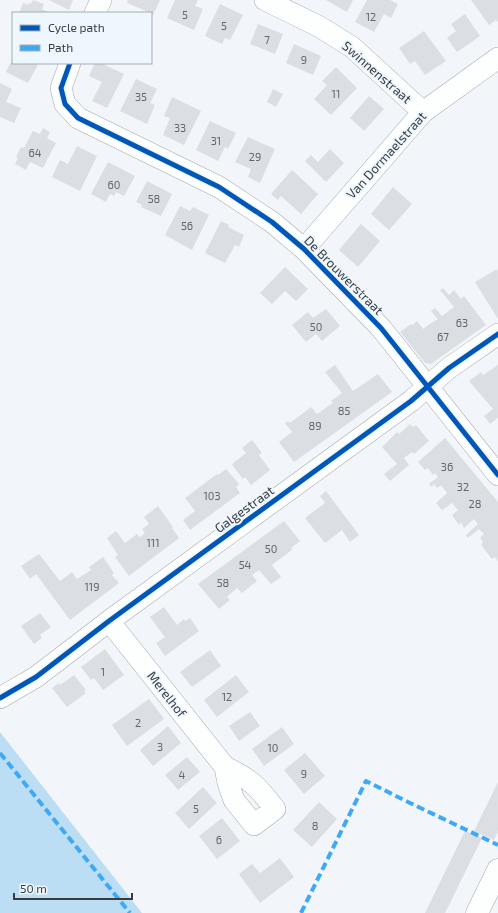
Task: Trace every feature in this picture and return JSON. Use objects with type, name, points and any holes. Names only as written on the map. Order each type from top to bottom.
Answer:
[{"type":"main road","points":[[477,913],[498,870]]},
{"type":"street","points":[[95,12],[101,0]]},
{"type":"street","name":"Swinnenstraat","points":[[265,0],[320,27],[352,47],[423,112]]},
{"type":"street","name":"Van Dormaelstraat","points":[[304,249],[423,112],[498,58]]},
{"type":"street","name":"De Brouwerstraat","points":[[70,64],[61,88],[65,104],[78,118],[219,187],[272,222],[304,249],[381,328],[498,475]]},
{"type":"street","name":"Galgestraat","points":[[0,698],[36,677],[109,621],[398,410],[449,368],[498,334]]},
{"type":"street","name":"Merelhof","points":[[109,621],[225,767]]},
{"type":"shaded area","points":[[0,732],[142,913],[0,913]]},
{"type":"building","points":[[33,0],[44,4],[42,9],[48,12],[19,12],[23,3],[28,5],[29,3],[31,4]]},
{"type":"building","points":[[49,0],[73,0],[69,10]]},
{"type":"building","points":[[128,0],[160,0],[153,15],[152,12],[127,3]]},
{"type":"building","points":[[175,0],[198,0],[195,6],[203,9],[194,30],[167,18]]},
{"type":"building","points":[[326,0],[353,0],[347,12]]},
{"type":"building","points":[[367,0],[390,0],[398,4],[391,18],[384,14],[374,32],[355,22]]},
{"type":"building","points":[[471,0],[498,0],[498,22],[496,20],[489,25]]},
{"type":"building","points":[[220,4],[243,15],[230,40],[225,38],[222,44],[205,36]]},
{"type":"building","points":[[465,14],[480,36],[457,52],[447,38],[456,31],[451,24]]},
{"type":"building","points":[[258,24],[283,34],[275,54],[250,44]]},
{"type":"building","points":[[424,31],[446,61],[425,75],[415,61],[410,64],[399,48]]},
{"type":"building","points":[[294,44],[321,56],[313,75],[286,63]]},
{"type":"building","points":[[12,60],[12,64],[38,64],[28,83],[6,72]]},
{"type":"building","points":[[95,64],[103,64],[124,74],[107,108],[92,101],[102,82],[89,76]]},
{"type":"building","points":[[336,67],[357,88],[331,115],[314,99],[327,85],[322,81]]},
{"type":"building","points":[[136,79],[157,89],[150,103],[155,105],[147,124],[120,111]]},
{"type":"building","points":[[0,83],[12,89],[6,102],[21,108],[14,123],[0,117]]},
{"type":"building","points":[[273,89],[283,94],[276,107],[267,102]]},
{"type":"building","points":[[369,96],[384,109],[364,131],[350,118]]},
{"type":"building","points":[[172,97],[201,111],[184,145],[163,135],[170,118],[164,116]]},
{"type":"building","points":[[210,121],[236,133],[228,149],[225,147],[218,161],[196,150]]},
{"type":"building","points":[[43,128],[50,132],[47,138],[56,143],[43,168],[30,162],[26,170],[15,164],[18,158],[16,157],[21,147],[24,148],[33,131],[40,134]]},
{"type":"building","points":[[248,137],[275,149],[260,183],[248,177],[251,169],[235,162]]},
{"type":"building","points":[[77,146],[97,156],[80,191],[52,177],[60,160],[68,164]]},
{"type":"building","points":[[330,149],[344,163],[326,182],[305,161],[311,155],[318,162]]},
{"type":"building","points":[[108,162],[135,176],[124,196],[116,192],[114,196],[110,194],[106,202],[91,194]]},
{"type":"building","points":[[292,170],[318,194],[301,214],[281,196],[278,200],[271,194]]},
{"type":"building","points":[[147,181],[172,194],[161,216],[141,207],[142,205],[136,202]]},
{"type":"building","points":[[393,187],[412,204],[389,230],[371,214]]},
{"type":"building","points":[[180,206],[190,211],[193,207],[209,215],[192,250],[165,235]]},
{"type":"building","points":[[221,221],[229,225],[228,227],[244,235],[239,247],[235,245],[225,263],[205,253]]},
{"type":"building","points":[[361,224],[380,241],[358,267],[339,250]]},
{"type":"building","points":[[285,267],[308,289],[296,301],[285,291],[272,304],[260,293]]},
{"type":"building","points":[[497,269],[498,271],[498,319],[475,282]]},
{"type":"building","points":[[443,288],[449,295],[454,290],[461,299],[464,296],[486,325],[431,364],[425,363],[400,332],[417,321],[423,329],[438,319],[431,311],[435,308],[442,316],[454,307],[440,290]]},
{"type":"building","points":[[326,309],[340,326],[322,341],[316,334],[306,342],[292,325],[308,312],[313,318]]},
{"type":"building","points":[[335,365],[353,391],[378,374],[392,392],[294,462],[279,442],[292,432],[285,423],[288,421],[290,423],[311,407],[317,414],[333,403],[331,401],[342,393],[325,372]]},
{"type":"building","points":[[498,365],[498,418],[490,424],[484,416],[493,409],[469,381],[481,372],[483,375]]},
{"type":"building","points":[[410,424],[413,427],[416,425],[429,441],[414,454],[412,452],[404,458],[409,465],[390,481],[384,474],[397,464],[382,447],[397,432],[399,434]]},
{"type":"building","points":[[445,438],[498,502],[498,561],[495,557],[492,559],[481,545],[483,542],[480,538],[484,534],[479,529],[468,538],[466,535],[478,524],[474,519],[464,528],[461,522],[459,525],[452,515],[458,510],[452,503],[442,510],[436,503],[447,493],[441,485],[437,488],[434,484],[432,487],[429,484],[438,477],[435,473],[433,475],[428,468],[425,470],[418,462]]},
{"type":"building","points":[[252,440],[262,453],[259,455],[270,470],[251,485],[245,477],[243,479],[232,465],[246,453],[242,448]]},
{"type":"building","points":[[226,469],[239,484],[236,487],[240,493],[190,530],[183,520],[195,511],[185,498]]},
{"type":"building","points":[[326,491],[359,535],[350,542],[342,530],[325,543],[305,518],[325,503],[320,496]]},
{"type":"building","points":[[158,506],[179,538],[129,576],[115,557],[118,555],[107,538],[116,531],[125,543],[137,534],[140,537],[145,533],[142,529],[149,524],[144,517]]},
{"type":"building","points":[[284,521],[300,541],[291,548],[293,549],[272,565],[281,577],[271,584],[259,570],[252,575],[257,581],[242,593],[237,588],[227,597],[230,600],[219,609],[198,584]]},
{"type":"building","points":[[39,554],[60,581],[72,572],[77,579],[91,570],[89,567],[103,557],[114,573],[112,575],[119,583],[70,620],[36,574],[30,579],[21,566]]},
{"type":"building","points":[[164,607],[177,625],[184,619],[185,621],[190,618],[199,631],[165,656],[156,643],[165,637],[150,617]]},
{"type":"building","points":[[40,613],[51,627],[40,635],[42,638],[34,644],[21,626]]},
{"type":"building","points":[[105,649],[124,675],[103,690],[94,678],[91,680],[81,667]]},
{"type":"building","points":[[210,650],[221,666],[192,687],[180,672]]},
{"type":"building","points":[[74,675],[86,690],[84,692],[86,693],[67,707],[52,688],[59,683],[60,685]]},
{"type":"building","points":[[236,675],[249,692],[217,717],[204,700]]},
{"type":"building","points":[[149,699],[164,719],[127,746],[112,725]]},
{"type":"building","points":[[250,712],[260,726],[239,741],[229,726]]},
{"type":"building","points":[[168,726],[181,743],[153,766],[140,750]]},
{"type":"building","points":[[282,727],[294,744],[264,766],[252,749]]},
{"type":"building","points":[[305,753],[325,776],[304,794],[284,770]]},
{"type":"building","points":[[187,757],[200,772],[178,790],[165,775]]},
{"type":"building","points":[[498,782],[498,831],[494,840],[474,831]]},
{"type":"building","points":[[203,787],[217,803],[189,829],[175,813]]},
{"type":"building","points":[[319,802],[337,819],[312,847],[293,830]]},
{"type":"building","points":[[222,818],[240,841],[217,859],[199,836]]},
{"type":"building","points":[[465,831],[482,838],[445,913],[425,913]]},
{"type":"building","points":[[280,858],[294,877],[260,903],[239,874],[252,864],[260,873]]},
{"type":"marked path","points":[[0,753],[130,913]]},
{"type":"marked path","points":[[301,913],[366,781],[498,845]]},
{"type":"cycle path","points":[[70,64],[61,88],[65,104],[78,118],[219,187],[272,222],[304,249],[381,328],[498,475]]},
{"type":"cycle path","points":[[0,698],[36,677],[109,621],[411,401],[449,368],[498,334]]}]
